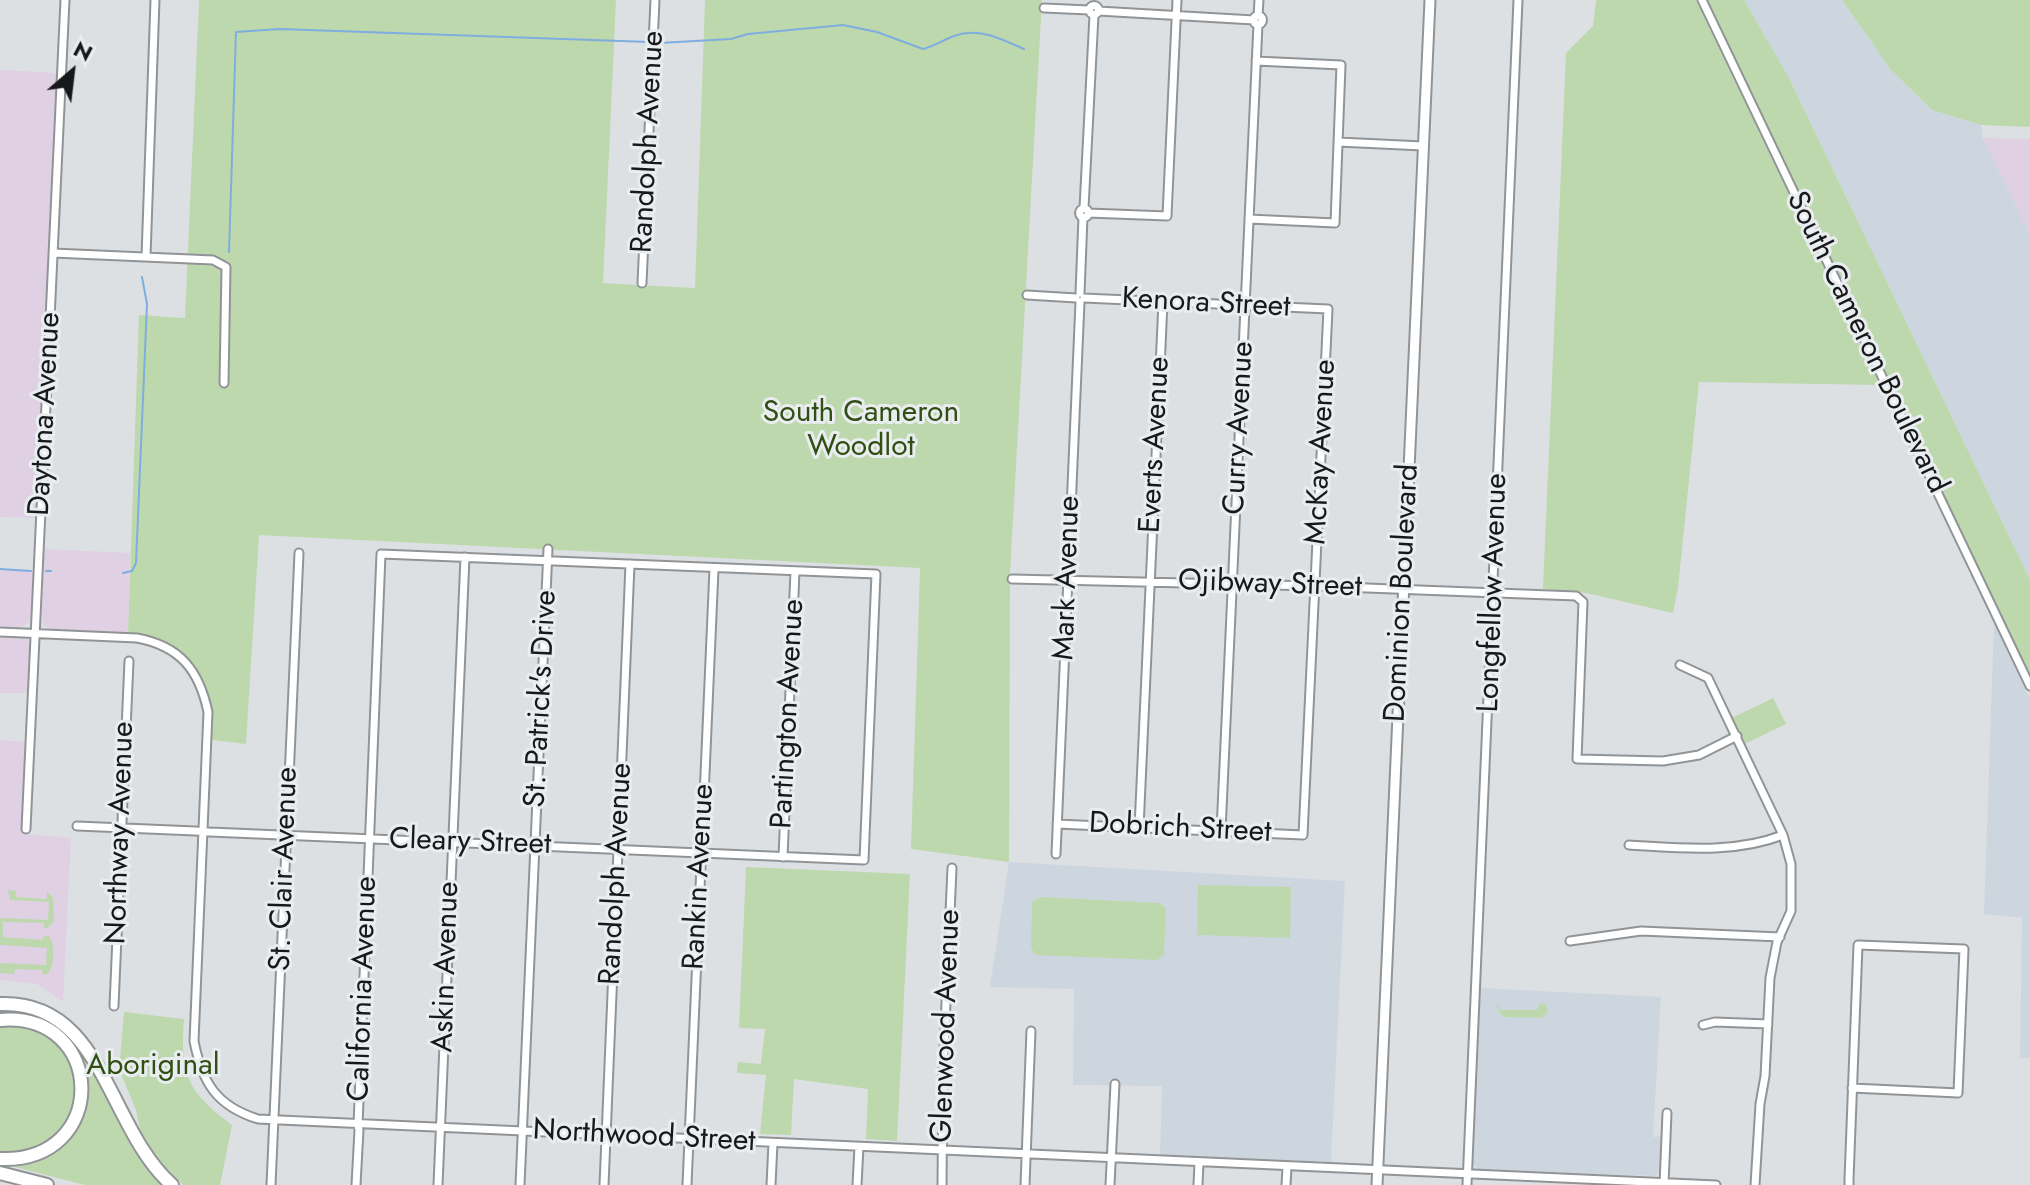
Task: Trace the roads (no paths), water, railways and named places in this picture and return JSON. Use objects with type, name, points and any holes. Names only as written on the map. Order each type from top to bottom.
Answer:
[{"type":"highway","points":[[1,1004],[19,1004],[44,1010],[70,1028],[86,1048],[145,1156],[172,1185]]},
{"type":"highway","points":[[0,1020],[32,1023],[57,1036],[76,1061],[82,1091],[75,1120],[54,1145],[25,1158],[0,1159]]},
{"type":"highway","points":[[0,1173],[47,1185]]},
{"type":"street","name":"Daytona Avenue","points":[[26,829],[65,0]]},
{"type":"street","points":[[146,257],[155,0]]},
{"type":"street","name":"Randolph Avenue","points":[[642,283],[655,0]]},
{"type":"street","points":[[1085,213],[1167,216],[1177,0]]},
{"type":"street","name":"Curry Avenue","points":[[1221,831],[1259,0]]},
{"type":"street","name":"Dominion Boulevard","points":[[1377,1185],[1430,0]]},
{"type":"street","name":"Longfellow Avenue","points":[[1467,1185],[1518,0]]},
{"type":"street","name":"South Cameron Boulevard","points":[[1702,0],[2030,686]]},
{"type":"street","points":[[1044,8],[1094,8],[1257,20]]},
{"type":"street","name":"Mark Avenue","points":[[1056,854],[1094,8]]},
{"type":"street","points":[[1249,219],[1335,223],[1341,65],[1256,61]]},
{"type":"street","points":[[1338,142],[1423,146]]},
{"type":"street","points":[[53,253],[213,260],[226,267],[224,383]]},
{"type":"street","name":"Kenora Street","points":[[1027,295],[1328,309]]},
{"type":"street","name":"Everts Avenue","points":[[1139,828],[1163,302]]},
{"type":"street","name":"McKay Avenue","points":[[1303,835],[1328,309]]},
{"type":"street","name":"St. Patrick's Drive","points":[[520,1185],[548,549]]},
{"type":"street","name":"St. Clair Avenue","points":[[271,1185],[299,553]]},
{"type":"street","name":"California Avenue","points":[[356,1185],[381,554],[465,557]]},
{"type":"street","points":[[465,557],[795,571]]},
{"type":"street","name":"Askin Avenue","points":[[438,1185],[465,557]]},
{"type":"street","name":"Randolph Avenue","points":[[604,1185],[630,564]]},
{"type":"street","name":"Rankin Avenue","points":[[687,1185],[714,569]]},
{"type":"street","name":"Cleary Street","points":[[77,826],[864,860],[876,574],[795,571]]},
{"type":"street","name":"Partington Avenue","points":[[783,857],[795,571]]},
{"type":"street","name":"Ojibway Street","points":[[1012,579],[1233,583],[1576,596],[1583,602],[1577,759],[1663,761],[1699,755],[1737,736]]},
{"type":"street","name":"Northwood Street","points":[[0,632],[152,640],[175,652],[192,668],[200,682],[208,712],[194,1041],[199,1068],[211,1089],[227,1105],[243,1114],[274,1122],[1025,1153],[1557,1182],[1716,1185]]},
{"type":"street","name":"Northway Avenue","points":[[114,1006],[129,661]]},
{"type":"street","points":[[1680,665],[1708,678],[1783,835],[1791,864],[1791,911],[1780,937],[1770,978],[1755,1185]]},
{"type":"street","name":"Dobrich Street","points":[[1057,824],[1303,835]]},
{"type":"street","points":[[1629,845],[1702,849],[1735,847],[1783,835]]},
{"type":"street","name":"Glenwood Avenue","points":[[942,1185],[943,1071],[952,868]]},
{"type":"street","points":[[1570,941],[1641,931],[1780,937]]},
{"type":"street","points":[[1849,1185],[1852,1088],[1858,945],[1964,949],[1958,1093],[1852,1088]]},
{"type":"street","points":[[1703,1025],[1715,1022],[1768,1024]]},
{"type":"street","points":[[1025,1185],[1031,1031]]},
{"type":"street","points":[[1110,1185],[1115,1084]]},
{"type":"street","points":[[1664,1184],[1667,1113]]},
{"type":"street","points":[[771,1185],[773,1143]]},
{"type":"street","points":[[857,1185],[859,1147]]},
{"type":"street","points":[[1198,1185],[1199,1163]]},
{"type":"street","points":[[1286,1185],[1287,1167]]},
{"type":"waterway","points":[[659,43],[731,39],[748,34],[843,25],[877,32],[923,49],[954,36],[972,33],[990,35],[1024,49]]},
{"type":"waterway","points":[[229,252],[236,32],[280,29],[649,42]]},
{"type":"waterway","points":[[123,573],[132,571],[136,563],[147,304],[142,277]]},
{"type":"waterway","points":[[0,569],[31,571]]},
{"type":"waterway","points":[[46,571],[51,571]]},
{"type":"park label","name":"South Cameron Woodlot","points":[[861,431]]},
{"type":"park label","name":"Aboriginal","points":[[153,1067]]}]
